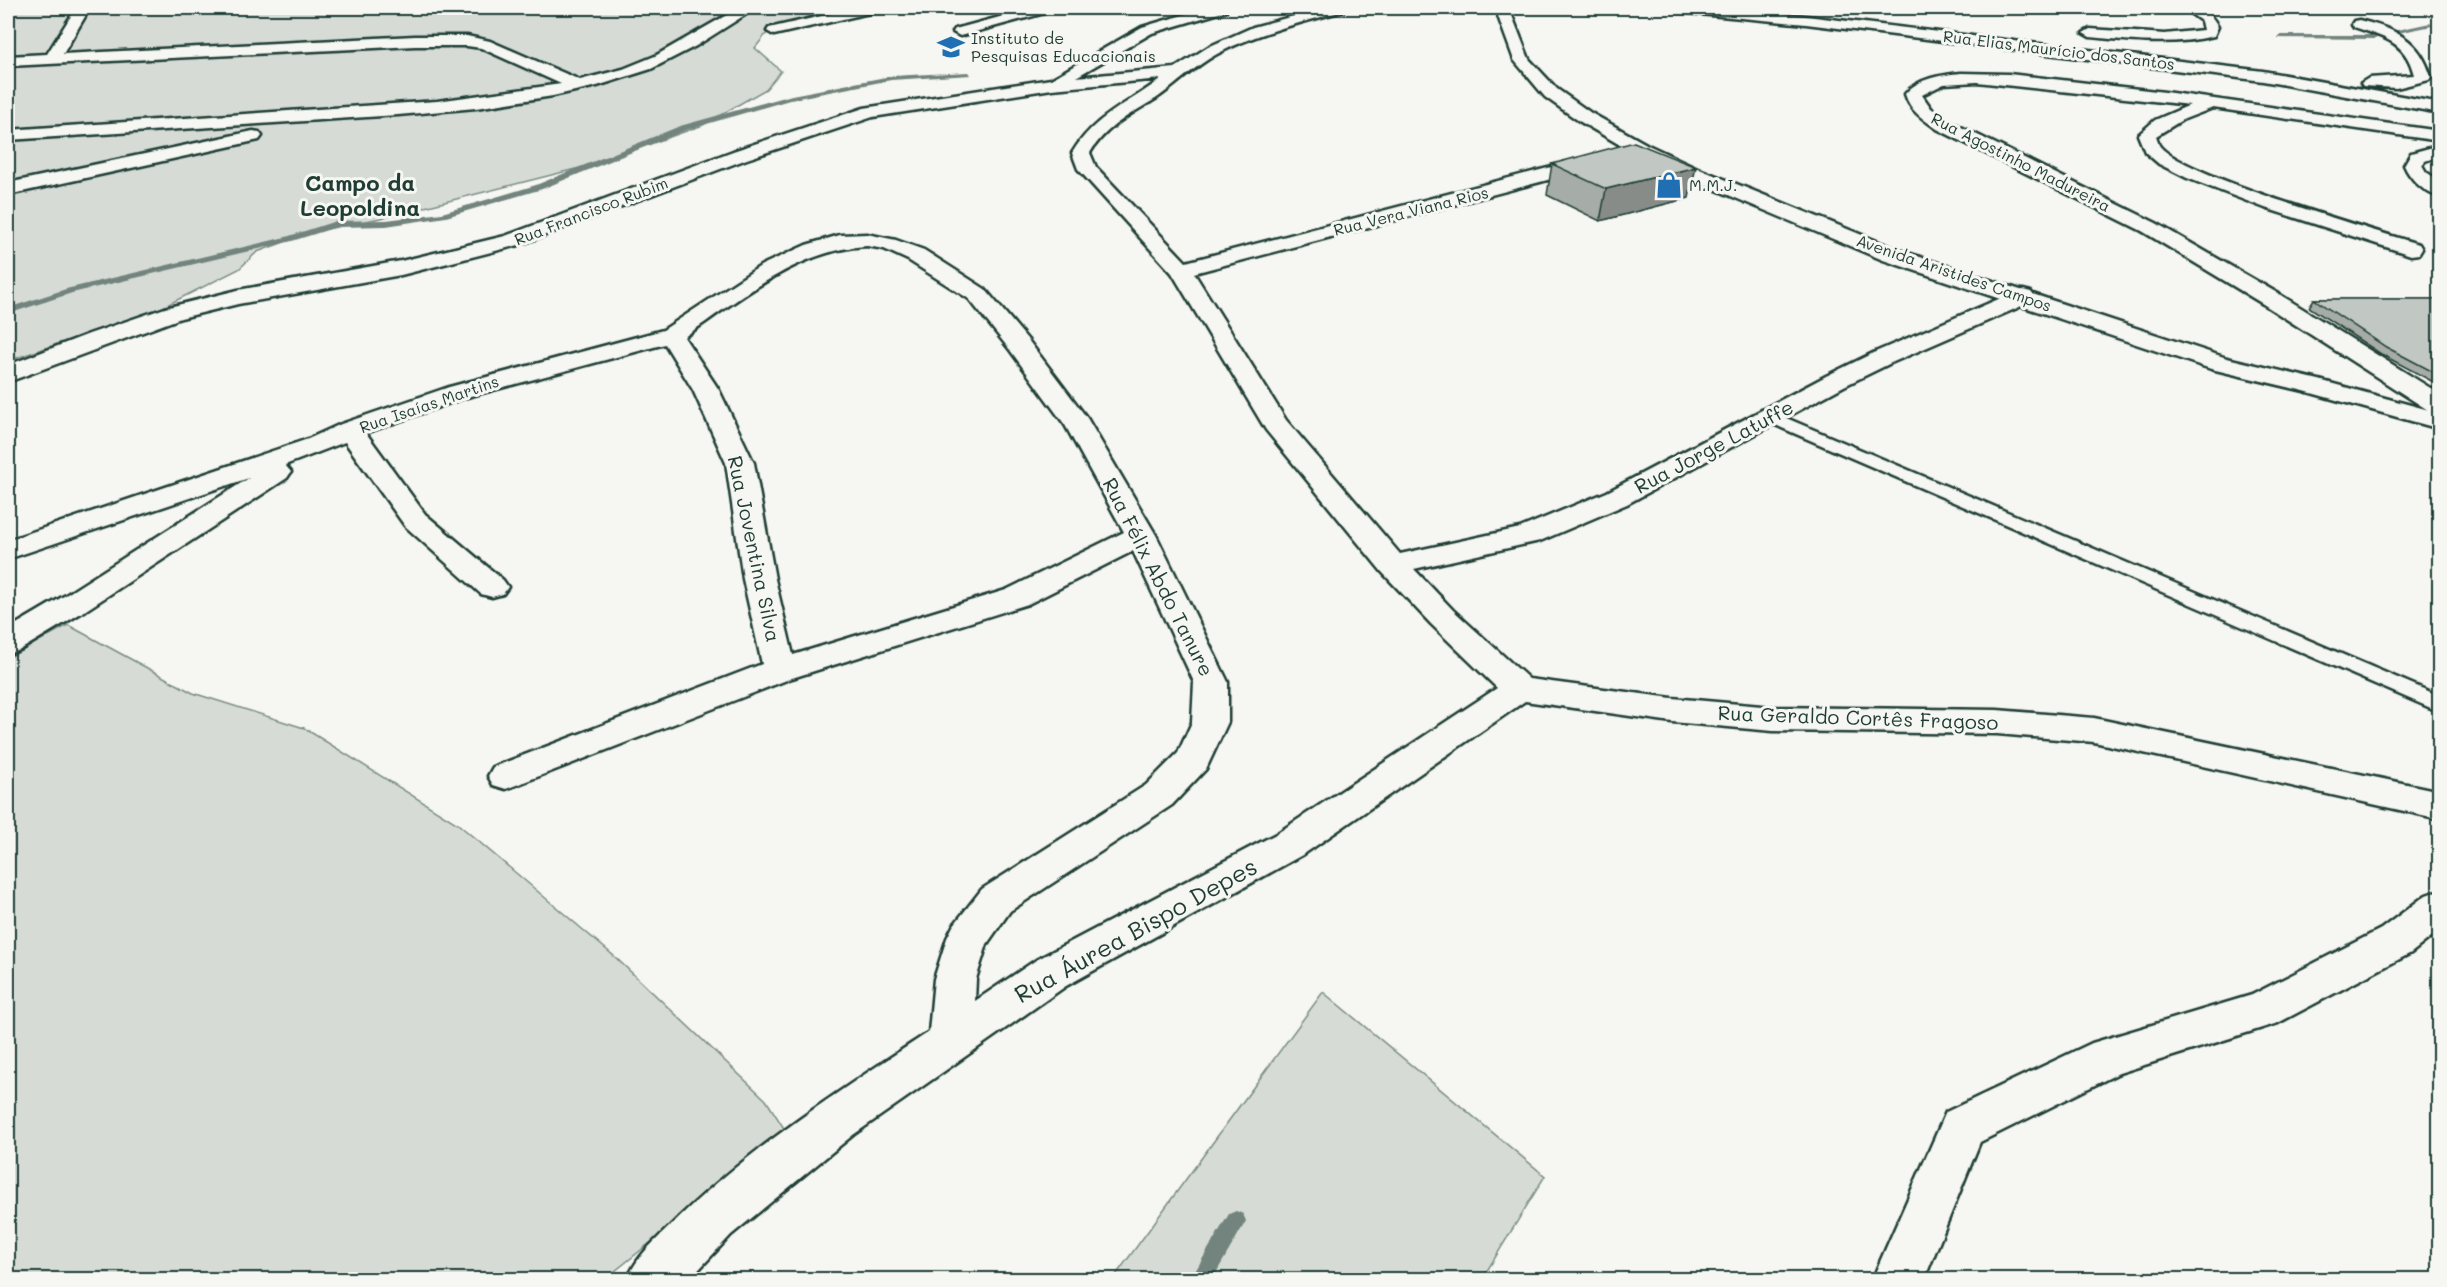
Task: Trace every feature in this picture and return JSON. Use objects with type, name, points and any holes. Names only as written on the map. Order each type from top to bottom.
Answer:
[{"type":"main road","points":[[52,59],[82,8]]},
{"type":"main road","points":[[8,135],[360,112],[485,102],[537,94],[631,72],[658,60],[749,8]]},
{"type":"main road","points":[[774,31],[873,8]]},
{"type":"main road","points":[[960,32],[1047,8]]},
{"type":"main road","points":[[1052,84],[1147,30],[1221,8]]},
{"type":"main road","points":[[1338,8],[1233,40],[1212,50],[1158,90],[1112,117],[1089,137],[1081,153],[1087,169],[1181,270],[1275,424],[1394,565],[1442,617],[1520,689]]},
{"type":"main road","name":"Avenida Aristides Campos","points":[[1501,8],[1522,60],[1551,93],[1585,117],[1695,174],[1891,255],[2220,364],[2310,385],[2439,421]]},
{"type":"main road","name":"Rua Elias Maurício dos Santos","points":[[1677,8],[1806,20],[2262,76],[2439,108]]},
{"type":"main road","points":[[2075,32],[2175,37],[2208,33],[2211,27],[2207,19],[2190,8]]},
{"type":"main road","points":[[1806,20],[1959,24]]},
{"type":"main road","points":[[2262,76],[2369,83],[2397,83],[2415,81],[2423,77],[2420,59],[2410,47],[2400,40],[2359,24]]},
{"type":"main road","points":[[8,61],[415,41],[467,41],[485,44],[577,85]]},
{"type":"main road","name":"Rua Francisco Rubim","points":[[8,374],[97,339],[173,313],[238,297],[412,266],[512,241],[828,123],[912,104],[1052,84],[1178,73]]},
{"type":"main road","name":"Rua Agostinho Madureira","points":[[2439,136],[2102,90],[1969,78],[1945,79],[1926,84],[1913,94],[1915,103],[1943,125],[2149,227],[2271,299],[2439,406]]},
{"type":"main road","points":[[2213,104],[2168,119],[2157,126],[2147,135],[2151,148],[2167,160],[2225,187],[2411,249]]},
{"type":"main road","points":[[8,189],[360,112]]},
{"type":"main road","name":"Rua Vera Viana Rios","points":[[1181,270],[1513,185],[1641,148]]},
{"type":"main road","points":[[2439,150],[2418,157],[2413,165],[2418,175],[2439,191]]},
{"type":"main road","name":"Rua Félix Abdo Tanure","points":[[840,241],[867,240],[889,244],[916,255],[977,294],[1019,345],[1078,424],[1141,535],[1211,682],[1209,722],[1193,760],[1159,795],[996,900],[968,938],[955,979],[950,1042]]},
{"type":"main road","name":"Rua Isaías Martins","points":[[8,550],[318,445],[350,430],[428,402],[537,369],[671,335],[770,270],[840,241]]},
{"type":"main road","name":"Rua Jorge Latuffe","points":[[1394,565],[1529,535],[1617,498],[1882,358],[2023,297]]},
{"type":"main road","name":"Rua Joventina Silva","points":[[671,335],[706,390],[740,462],[759,579],[780,670]]},
{"type":"main road","points":[[350,430],[416,520],[492,587]]},
{"type":"main road","points":[[8,643],[75,603],[318,445]]},
{"type":"main road","points":[[506,776],[780,670],[1017,597],[1141,535]]},
{"type":"main road","name":"Rua Áurea Bispo Depes","points":[[653,1280],[713,1218],[836,1120],[1051,973],[1290,844],[1520,689]]},
{"type":"main road","name":"Rua Geraldo Cortês Fragoso","points":[[1520,689],[1672,710],[1773,719],[1997,722],[2094,729],[2439,805]]},
{"type":"main road","points":[[1898,1280],[1963,1127],[2108,1057],[2263,1010],[2396,941],[2439,906]]},
{"type":"lane","points":[[1772,417],[2439,705]]},
{"type":"shaded area","points":[[8,8],[327,8],[316,12],[373,8],[828,8],[766,34],[755,48],[781,71],[766,89],[703,125],[595,164],[381,218],[312,232],[257,252],[239,269],[161,308],[8,361]]},
{"type":"shaded area","points":[[68,625],[193,693],[304,728],[458,824],[614,956],[766,1100],[787,1133],[605,1279],[8,1280],[8,658]]},
{"type":"shaded area","points":[[1323,992],[1545,1176],[1482,1279],[1113,1279]]},
{"type":"building","points":[[1634,142],[1696,167],[1606,189],[1552,164]]},
{"type":"building","points":[[2314,299],[2439,299],[2439,375],[2386,347]]},
{"type":"waterway","points":[[2393,37],[2395,32],[2430,25]]},
{"type":"waterway","points":[[2279,37],[2375,37]]},
{"type":"waterway","points":[[8,311],[69,291],[289,239],[336,224],[386,223],[443,215],[539,187],[683,128],[792,97],[891,78],[969,74]]},
{"type":"waterway","points":[[1200,1280],[1236,1221]]},
{"type":"place","name":"Instituto de Pesquisas Educacionais","points":[[951,47]]},
{"type":"place","name":"M.M.J.","points":[[1669,185]]},
{"type":"district","name":"Campo da Leopoldina","points":[[360,196]]}]
